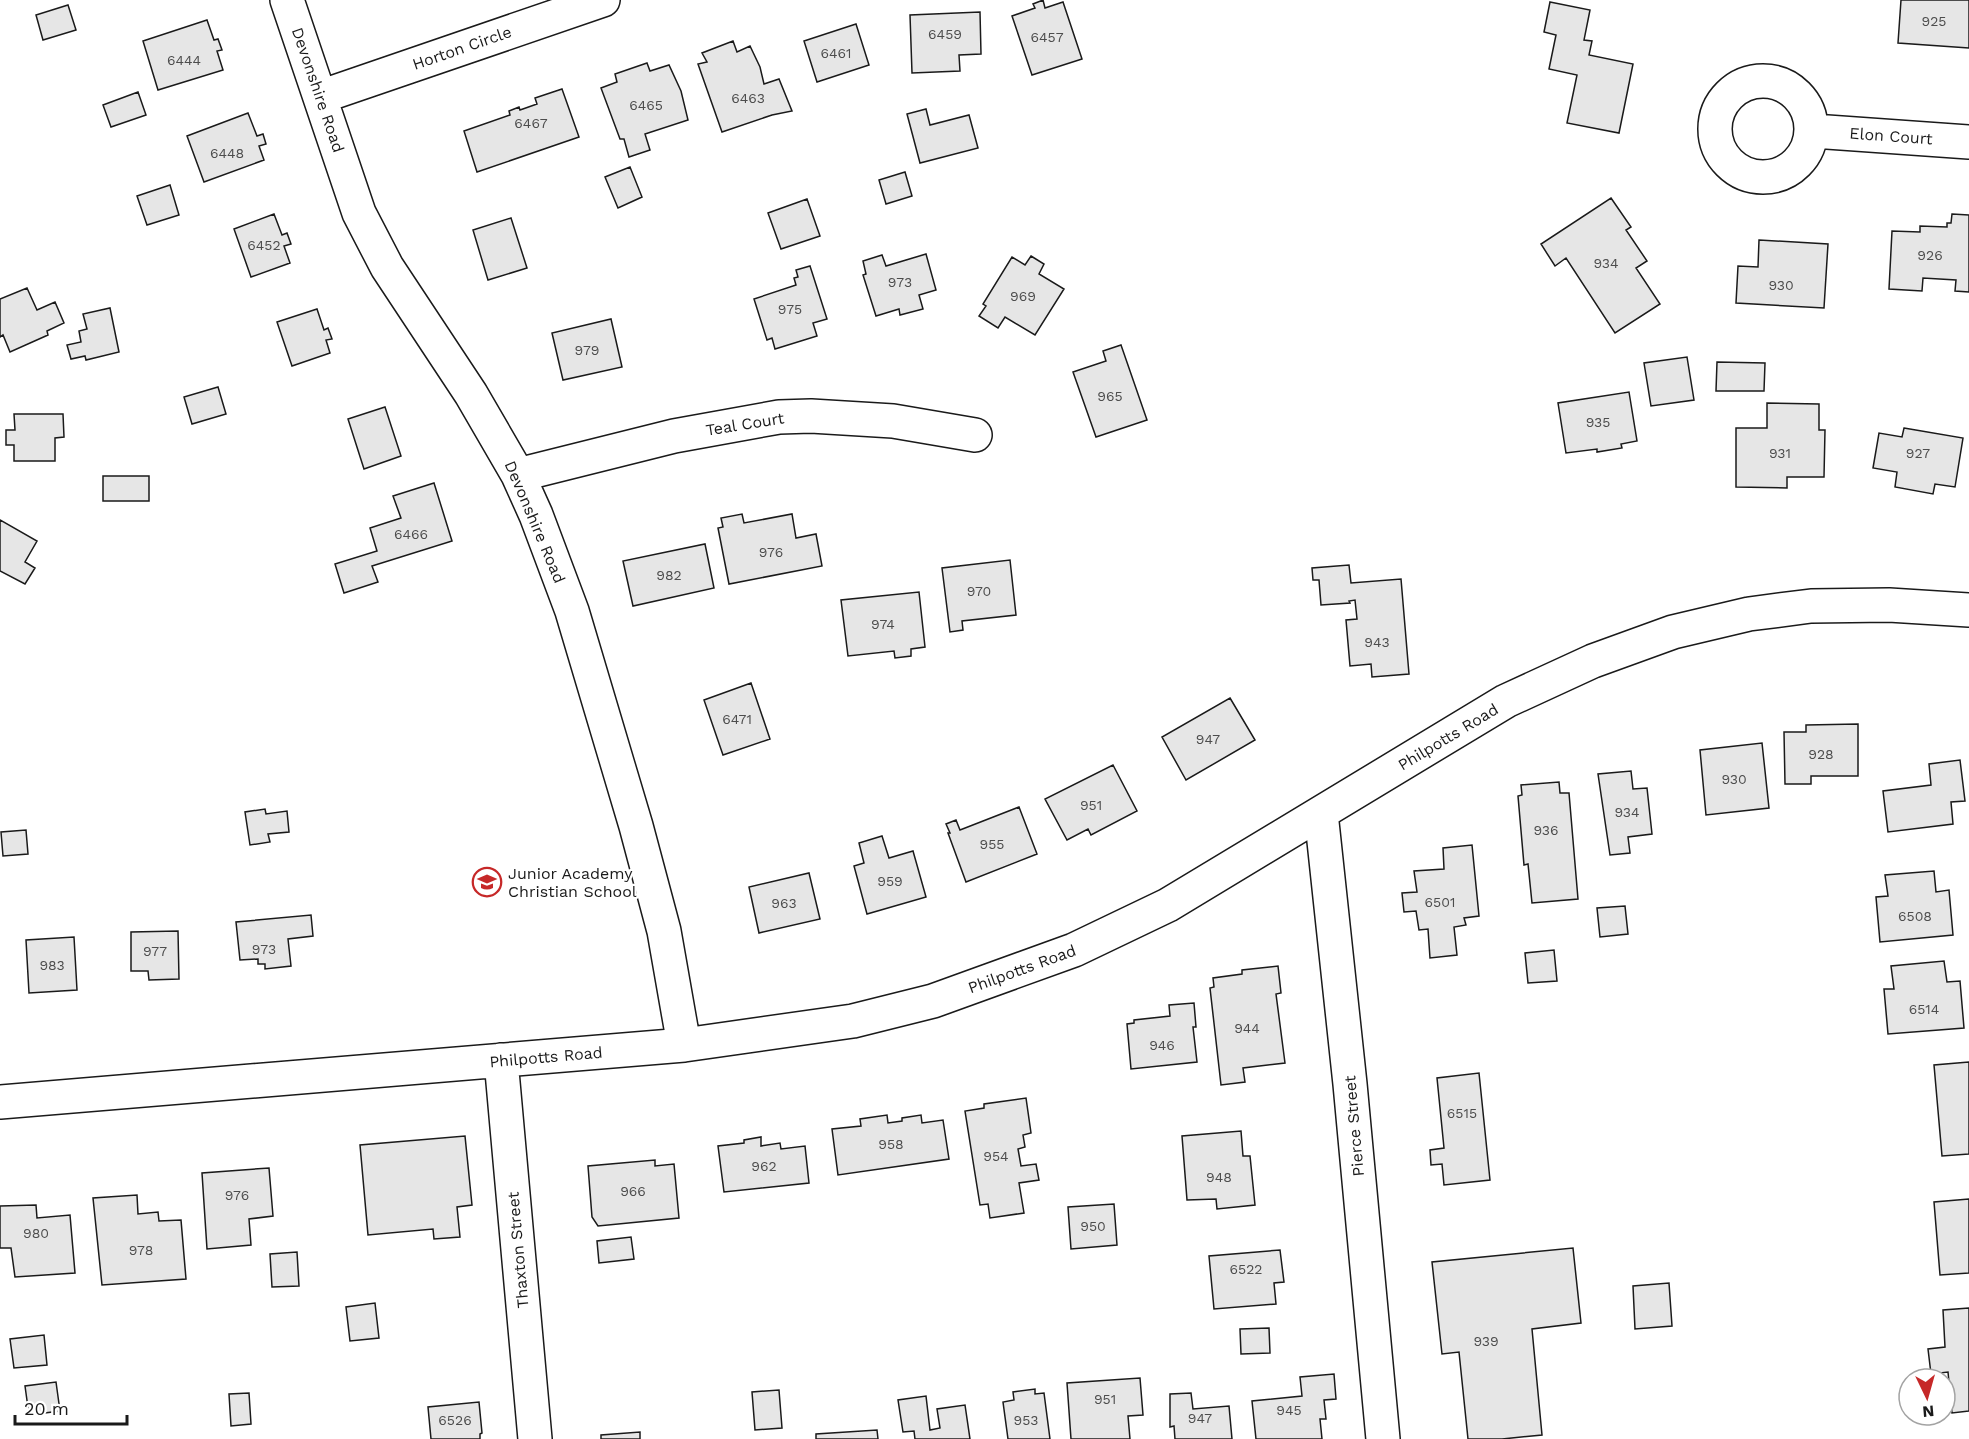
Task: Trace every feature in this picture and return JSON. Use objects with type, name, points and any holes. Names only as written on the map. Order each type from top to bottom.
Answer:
[{"type":"street","name":"Devonshire Road","points":[[287,0],[359,213],[387,267],[471,394],[518,475],[536,515],[572,611],[633,814],[664,931],[684,1045]]},
{"type":"street","name":"Horton Circle","points":[[320,97],[603,0]]},
{"type":"street","name":"Elon Court","points":[[1813,131],[1969,142]]},
{"type":"street","name":"Teal Court","points":[[518,475],[674,436],[779,417],[811,416],[893,421],[975,435]]},
{"type":"street","name":"Philpotts Road","points":[[0,1102],[684,1045],[853,1021],[933,1001],[1063,954],[1167,905],[1506,701],[1593,661],[1673,632],[1749,614],[1811,606],[1889,604],[1969,610]]},
{"type":"street","name":"Pierce Street","points":[[1321,813],[1351,1096],[1383,1439]]},
{"type":"street","name":"Thaxton Street","points":[[501,1060],[535,1439]]},
{"type":"building","points":[[1043,0],[1045,8],[1063,2],[1082,59],[1032,75],[1012,16],[1035,8],[1033,4]]},
{"type":"building","points":[[1901,0],[1969,0],[1969,48],[1898,43]]},
{"type":"building","points":[[1550,2],[1590,10],[1584,40],[1592,41],[1589,55],[1633,64],[1619,133],[1567,123],[1577,75],[1549,69],[1556,35],[1544,32]]},
{"type":"building","points":[[68,5],[76,30],[43,40],[36,15]]},
{"type":"building","points":[[980,12],[981,54],[959,55],[960,71],[912,73],[910,15]]},
{"type":"building","points":[[207,20],[214,40],[218,39],[222,50],[217,51],[223,70],[158,90],[143,41]]},
{"type":"building","points":[[856,24],[869,65],[817,82],[804,41]]},
{"type":"building","points":[[733,41],[737,52],[750,46],[760,67],[764,84],[779,79],[792,111],[772,115],[722,132],[698,64],[707,62],[702,53]]},
{"type":"building","points":[[647,63],[650,71],[669,65],[681,91],[688,120],[645,134],[650,150],[629,157],[624,139],[620,139],[601,88],[617,82],[615,74]]},
{"type":"building","points":[[562,89],[579,137],[477,172],[464,131],[510,115],[509,111],[519,107],[520,110],[537,104],[535,98]]},
{"type":"building","points":[[138,92],[146,115],[111,127],[103,105]]},
{"type":"building","points":[[926,109],[930,125],[969,115],[978,148],[920,163],[907,114]]},
{"type":"building","points":[[248,113],[257,136],[263,134],[266,144],[259,146],[264,160],[204,182],[187,136]]},
{"type":"building","points":[[630,167],[642,197],[618,208],[605,177]]},
{"type":"building","points":[[905,172],[912,196],[886,204],[879,180]]},
{"type":"building","points":[[170,185],[179,215],[147,225],[137,196]]},
{"type":"building","points":[[1611,198],[1631,227],[1626,230],[1647,261],[1636,268],[1660,304],[1615,333],[1566,258],[1555,266],[1541,244]]},
{"type":"building","points":[[807,199],[820,236],[781,249],[768,213]]},
{"type":"building","points":[[274,214],[282,235],[287,233],[291,244],[284,246],[290,263],[251,277],[234,229]]},
{"type":"building","points":[[1952,214],[1969,215],[1969,292],[1955,291],[1956,280],[1923,278],[1922,291],[1889,289],[1892,231],[1920,232],[1920,226],[1947,227],[1947,223],[1951,223]]},
{"type":"building","points":[[511,218],[527,268],[488,280],[473,230]]},
{"type":"building","points":[[1759,240],[1828,244],[1824,308],[1736,303],[1738,266],[1758,267]]},
{"type":"building","points":[[926,254],[936,290],[919,295],[923,309],[900,315],[899,309],[876,316],[863,275],[866,274],[863,261],[882,255],[886,266]]},
{"type":"building","points":[[1031,256],[1044,264],[1039,274],[1064,289],[1035,335],[1005,317],[998,328],[979,316],[986,306],[983,304],[1012,257],[1025,265]]},
{"type":"building","points":[[810,266],[827,319],[813,323],[817,336],[775,349],[772,338],[767,340],[754,299],[796,285],[794,278],[798,277],[796,270]]},
{"type":"building","points":[[27,288],[37,310],[55,302],[64,323],[47,331],[48,335],[10,352],[3,335],[0,337],[0,299]]},
{"type":"building","points":[[110,308],[119,352],[86,360],[85,356],[71,359],[67,345],[81,342],[79,331],[87,329],[83,314]]},
{"type":"building","points":[[317,309],[324,330],[328,328],[332,339],[326,340],[330,353],[292,366],[277,322]]},
{"type":"building","points":[[611,319],[622,367],[563,380],[552,333]]},
{"type":"building","points":[[1121,345],[1147,420],[1096,437],[1073,372],[1106,361],[1103,351]]},
{"type":"building","points":[[1687,357],[1694,400],[1651,406],[1644,363]]},
{"type":"building","points":[[1717,362],[1765,363],[1764,391],[1716,391]]},
{"type":"building","points":[[218,387],[226,414],[192,424],[184,397]]},
{"type":"building","points":[[1629,392],[1637,441],[1621,444],[1622,448],[1566,453],[1558,403]]},
{"type":"building","points":[[1767,403],[1819,404],[1819,430],[1825,430],[1824,477],[1787,477],[1787,488],[1736,487],[1736,428],[1767,428]]},
{"type":"building","points":[[385,407],[401,456],[364,469],[348,419]]},
{"type":"building","points":[[14,414],[63,414],[64,437],[55,438],[55,461],[14,461],[14,445],[6,445],[6,430],[15,430]]},
{"type":"building","points":[[1904,428],[1963,438],[1955,487],[1935,484],[1933,494],[1895,487],[1897,472],[1873,468],[1879,433],[1902,437]]},
{"type":"building","points":[[103,476],[149,476],[149,501],[103,501]]},
{"type":"building","points":[[434,483],[452,541],[372,566],[378,582],[344,593],[335,564],[377,551],[370,528],[401,518],[393,496]]},
{"type":"building","points":[[742,514],[744,523],[792,514],[796,538],[816,534],[822,566],[729,584],[718,528],[723,527],[721,518]]},
{"type":"building","points":[[0,520],[37,541],[25,562],[35,568],[25,584],[0,571]]},
{"type":"building","points":[[705,544],[714,588],[633,606],[623,561]]},
{"type":"building","points":[[1010,560],[1016,615],[962,621],[963,630],[950,632],[942,568]]},
{"type":"building","points":[[1349,565],[1351,583],[1401,579],[1409,674],[1372,677],[1371,664],[1350,666],[1346,620],[1357,619],[1355,600],[1349,601],[1350,603],[1321,605],[1319,580],[1313,580],[1312,568]]},
{"type":"building","points":[[919,592],[925,647],[911,649],[911,656],[895,658],[894,651],[848,656],[841,600]]},
{"type":"building","points":[[751,683],[770,739],[723,755],[704,700]]},
{"type":"building","points":[[1230,698],[1255,740],[1186,780],[1162,737]]},
{"type":"building","points":[[1858,724],[1858,776],[1811,776],[1811,784],[1785,784],[1784,732],[1806,732],[1806,725]]},
{"type":"building","points":[[1762,743],[1769,808],[1706,815],[1700,750]]},
{"type":"building","points":[[1960,760],[1965,801],[1951,802],[1953,824],[1888,832],[1883,791],[1931,785],[1929,764]]},
{"type":"building","points":[[1113,765],[1137,811],[1091,835],[1088,829],[1067,840],[1045,799]]},
{"type":"building","points":[[1631,771],[1633,789],[1647,788],[1652,834],[1628,837],[1630,853],[1610,855],[1598,774]]},
{"type":"building","points":[[1559,782],[1560,793],[1569,793],[1578,899],[1532,903],[1528,864],[1524,865],[1518,796],[1522,795],[1521,785]]},
{"type":"building","points":[[1019,807],[1037,854],[966,882],[946,824],[956,820],[960,830]]},
{"type":"building","points":[[265,809],[266,814],[287,811],[289,832],[268,834],[270,842],[250,845],[245,812]]},
{"type":"building","points":[[26,830],[28,854],[3,856],[1,832]]},
{"type":"building","points":[[882,836],[889,858],[913,851],[926,897],[867,914],[854,866],[864,863],[859,843]]},
{"type":"building","points":[[1472,845],[1479,916],[1464,918],[1466,925],[1454,927],[1457,955],[1430,958],[1428,929],[1419,930],[1416,911],[1404,912],[1402,893],[1417,892],[1414,871],[1444,869],[1443,848]]},
{"type":"building","points":[[1934,871],[1936,892],[1949,890],[1953,935],[1880,942],[1876,897],[1888,896],[1885,875]]},
{"type":"building","points":[[809,873],[820,919],[759,933],[749,887]]},
{"type":"building","points":[[1625,906],[1628,934],[1600,937],[1597,908]]},
{"type":"building","points":[[311,915],[313,936],[288,939],[291,966],[265,969],[265,964],[258,964],[258,959],[240,960],[236,922]]},
{"type":"building","points":[[178,931],[179,979],[149,980],[148,971],[131,971],[131,932]]},
{"type":"building","points":[[74,937],[77,990],[29,993],[26,940]]},
{"type":"building","points":[[1554,950],[1557,981],[1528,983],[1525,953]]},
{"type":"building","points":[[1944,961],[1947,982],[1960,981],[1964,1028],[1888,1034],[1884,989],[1894,989],[1891,966]]},
{"type":"building","points":[[1278,966],[1281,993],[1276,994],[1285,1063],[1243,1068],[1245,1082],[1221,1085],[1210,988],[1214,987],[1213,978],[1242,974],[1242,970]]},
{"type":"building","points":[[1194,1003],[1196,1027],[1193,1027],[1197,1062],[1131,1069],[1127,1024],[1134,1023],[1134,1020],[1170,1016],[1169,1005]]},
{"type":"building","points":[[1969,1062],[1969,1154],[1942,1156],[1934,1065]]},
{"type":"building","points":[[1479,1073],[1490,1180],[1444,1185],[1442,1164],[1431,1165],[1430,1150],[1444,1148],[1437,1078]]},
{"type":"building","points":[[1026,1098],[1031,1133],[1023,1135],[1025,1147],[1018,1149],[1021,1166],[1036,1164],[1039,1180],[1019,1183],[1024,1213],[990,1218],[988,1204],[980,1205],[965,1111],[984,1108],[984,1104]]},
{"type":"building","points":[[887,1115],[888,1123],[921,1115],[922,1123],[943,1120],[949,1159],[838,1175],[832,1129],[861,1126],[860,1119]]},
{"type":"building","points":[[1241,1131],[1243,1156],[1250,1156],[1255,1205],[1217,1209],[1216,1199],[1187,1200],[1182,1136]]},
{"type":"building","points":[[465,1136],[472,1205],[457,1207],[460,1237],[434,1239],[433,1229],[368,1235],[360,1145]]},
{"type":"building","points":[[761,1137],[761,1146],[780,1143],[781,1149],[805,1146],[809,1183],[724,1192],[718,1146],[744,1143],[744,1140]]},
{"type":"building","points":[[655,1160],[655,1166],[674,1164],[679,1218],[598,1226],[592,1217],[588,1166]]},
{"type":"building","points":[[269,1168],[273,1216],[249,1219],[251,1245],[207,1249],[202,1173]]},
{"type":"building","points":[[137,1195],[138,1214],[158,1212],[159,1221],[181,1220],[186,1279],[102,1285],[93,1198]]},
{"type":"building","points":[[1969,1199],[1969,1273],[1940,1275],[1934,1202]]},
{"type":"building","points":[[1114,1204],[1117,1245],[1071,1249],[1068,1207]]},
{"type":"building","points":[[36,1205],[37,1218],[70,1215],[75,1273],[15,1277],[11,1248],[0,1248],[0,1206]]},
{"type":"building","points":[[631,1237],[634,1259],[599,1263],[597,1241]]},
{"type":"building","points":[[1573,1248],[1581,1323],[1532,1329],[1542,1435],[1502,1439],[1468,1439],[1459,1352],[1442,1354],[1432,1262]]},
{"type":"building","points":[[1280,1250],[1284,1282],[1274,1283],[1276,1304],[1214,1309],[1209,1256]]},
{"type":"building","points":[[297,1252],[299,1286],[272,1287],[270,1254]]},
{"type":"building","points":[[1669,1283],[1672,1326],[1635,1329],[1633,1286]]},
{"type":"building","points":[[375,1303],[379,1338],[350,1341],[346,1307]]},
{"type":"building","points":[[1969,1308],[1969,1411],[1957,1412],[1957,1367],[1930,1367],[1928,1349],[1945,1347],[1943,1310]]},
{"type":"building","points":[[1269,1328],[1270,1353],[1241,1354],[1240,1329]]},
{"type":"building","points":[[44,1335],[47,1365],[14,1368],[10,1339]]},
{"type":"building","points":[[1334,1374],[1336,1399],[1324,1400],[1326,1419],[1320,1419],[1322,1439],[1256,1439],[1252,1401],[1302,1396],[1300,1377]]},
{"type":"building","points":[[1140,1378],[1143,1415],[1128,1416],[1130,1439],[1071,1439],[1067,1383]]},
{"type":"building","points":[[56,1382],[60,1411],[29,1415],[25,1386]]},
{"type":"building","points":[[1035,1389],[1035,1394],[1044,1393],[1050,1439],[1008,1439],[1003,1402],[1014,1400],[1013,1392]]},
{"type":"building","points":[[779,1390],[782,1428],[755,1430],[752,1392]]},
{"type":"building","points":[[249,1393],[251,1424],[231,1426],[229,1394]]},
{"type":"building","points":[[1191,1393],[1193,1409],[1229,1406],[1232,1439],[1175,1439],[1174,1426],[1170,1427],[1170,1394]]},
{"type":"building","points":[[926,1396],[930,1430],[940,1428],[937,1409],[965,1405],[970,1439],[915,1439],[914,1431],[903,1432],[898,1400]]},
{"type":"building","points":[[479,1402],[482,1433],[480,1439],[431,1439],[428,1407]]},
{"type":"building","points":[[877,1430],[878,1439],[816,1439],[816,1434]]},
{"type":"building","points":[[640,1432],[640,1439],[601,1439],[601,1435]]},
{"type":"place","name":"Junior Academy Christian School","points":[[487,882]]}]
